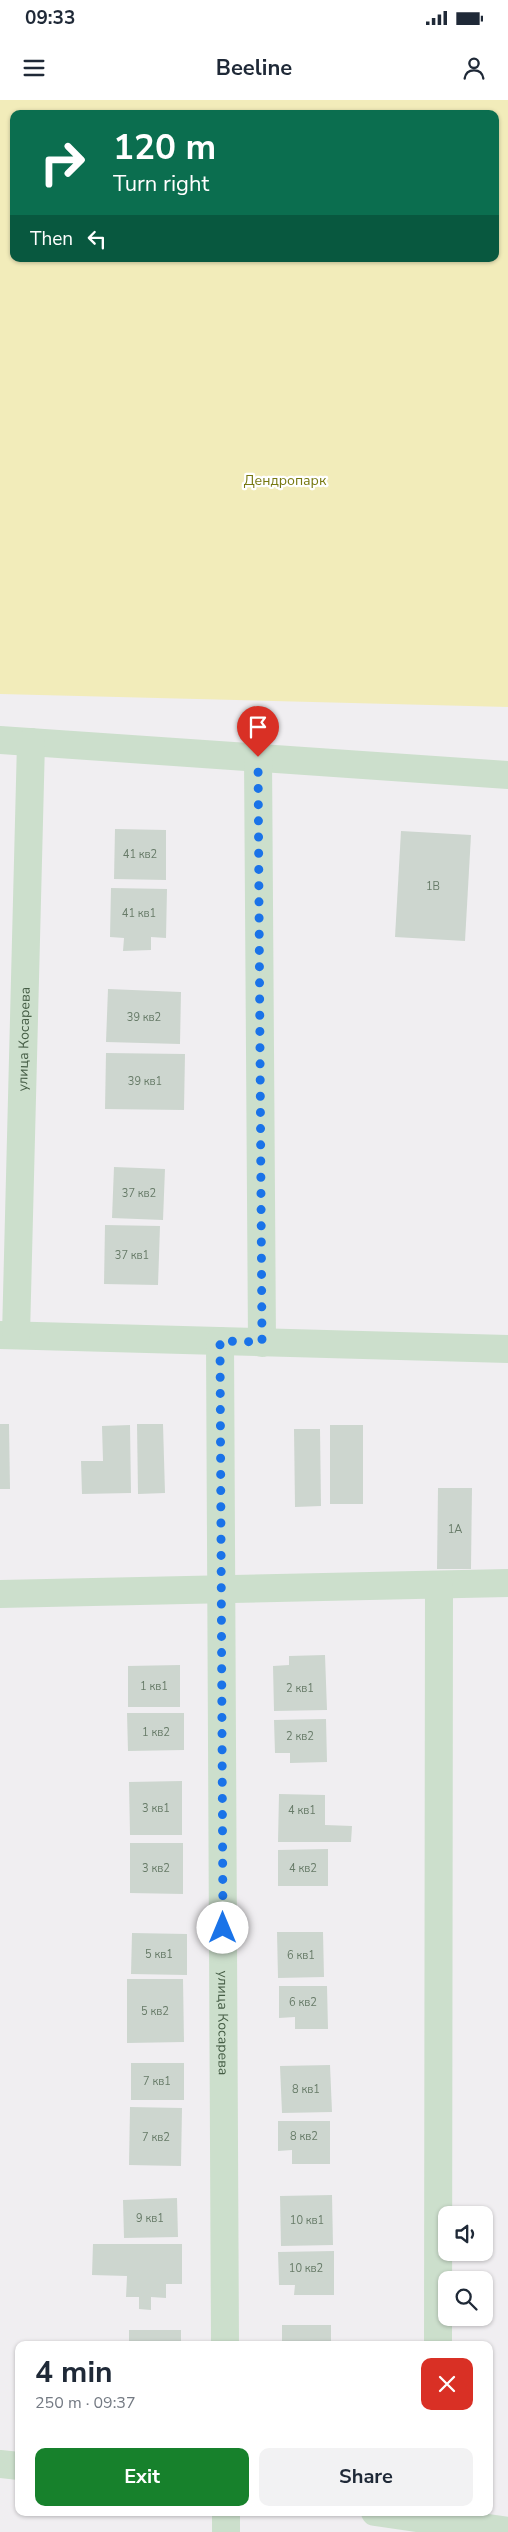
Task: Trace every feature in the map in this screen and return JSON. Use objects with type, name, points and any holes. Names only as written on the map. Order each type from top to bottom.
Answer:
[{"type":"street","points":[[0,740],[508,775]]},
{"type":"street","name":"улица Косарева","points":[[8,1335],[31,742]]},
{"type":"street","points":[[258,757],[262,1342]]},
{"type":"street","points":[[8,1335],[508,1349]]},
{"type":"street","name":"улица Косарева","points":[[220,1341],[225,2341]]},
{"type":"street","points":[[0,1594],[221,1591],[508,1583]]},
{"type":"street","points":[[438,2341],[439,1586]]},
{"type":"street","points":[[0,2464],[15,2466]]},
{"type":"street","points":[[226,2516],[226,2532]]},
{"type":"street","points":[[426,2516],[508,2531]]},
{"type":"green space","name":"Дендропарк","points":[[0,100],[508,100],[508,707],[0,694]]},
{"type":"building","points":[[115,829],[166,830],[166,880],[114,879]]},
{"type":"building","points":[[401,831],[471,835],[465,941],[395,937]]},
{"type":"building","points":[[111,888],[167,889],[166,938],[151,937],[151,950],[123,951],[124,938],[110,937]]},
{"type":"building","points":[[108,989],[181,992],[180,1044],[106,1042]]},
{"type":"building","points":[[106,1053],[185,1054],[184,1110],[105,1109]]},
{"type":"building","points":[[114,1167],[165,1169],[163,1220],[112,1218]]},
{"type":"building","points":[[105,1225],[160,1226],[158,1285],[104,1284]]},
{"type":"building","points":[[0,1424],[9,1424],[10,1489],[0,1489]]},
{"type":"building","points":[[137,1424],[163,1424],[165,1493],[138,1494]]},
{"type":"building","points":[[130,1425],[131,1493],[82,1494],[81,1461],[103,1461],[102,1426]]},
{"type":"building","points":[[330,1425],[363,1425],[363,1504],[330,1504]]},
{"type":"building","points":[[294,1429],[320,1429],[321,1506],[295,1507]]},
{"type":"building","points":[[438,1488],[472,1488],[471,1569],[437,1569]]},
{"type":"building","points":[[325,1655],[327,1710],[274,1711],[273,1666],[289,1665],[289,1656]]},
{"type":"building","points":[[180,1665],[180,1707],[128,1707],[128,1666]]},
{"type":"building","points":[[127,1713],[184,1713],[184,1750],[128,1751]]},
{"type":"building","points":[[326,1719],[327,1762],[290,1763],[290,1753],[275,1753],[274,1720]]},
{"type":"building","points":[[182,1781],[182,1835],[130,1835],[129,1782]]},
{"type":"building","points":[[279,1794],[325,1795],[325,1825],[352,1826],[351,1842],[278,1842]]},
{"type":"building","points":[[130,1843],[183,1843],[183,1894],[130,1893]]},
{"type":"building","points":[[328,1849],[328,1886],[278,1886],[278,1850]]},
{"type":"building","points":[[277,1932],[323,1932],[324,1977],[278,1978]]},
{"type":"building","points":[[132,1933],[187,1934],[187,1975],[131,1974]]},
{"type":"building","points":[[127,1979],[183,1979],[184,2042],[127,2043]]},
{"type":"building","points":[[279,1986],[327,1986],[328,2029],[295,2029],[295,2017],[279,2018]]},
{"type":"building","points":[[131,2063],[184,2063],[184,2100],[131,2100]]},
{"type":"building","points":[[330,2065],[332,2112],[282,2113],[280,2066]]},
{"type":"building","points":[[130,2107],[182,2108],[181,2166],[129,2165]]},
{"type":"building","points":[[278,2121],[330,2121],[330,2164],[292,2164],[292,2150],[278,2151]]},
{"type":"building","points":[[332,2195],[333,2245],[281,2246],[280,2196]]},
{"type":"building","points":[[177,2198],[178,2237],[124,2238],[123,2200]]},
{"type":"building","points":[[93,2244],[182,2244],[182,2284],[166,2284],[166,2298],[151,2297],[151,2310],[139,2309],[139,2297],[126,2297],[127,2276],[92,2275]]},
{"type":"building","points":[[334,2251],[334,2295],[294,2295],[295,2285],[279,2285],[278,2252]]},
{"type":"building","points":[[282,2325],[331,2325],[331,2341],[282,2341]]},
{"type":"building","points":[[129,2330],[181,2330],[181,2341],[129,2341]]},
{"type":"route","points":[[223,1928],[220,1341],[262,1342],[258,757]]}]
